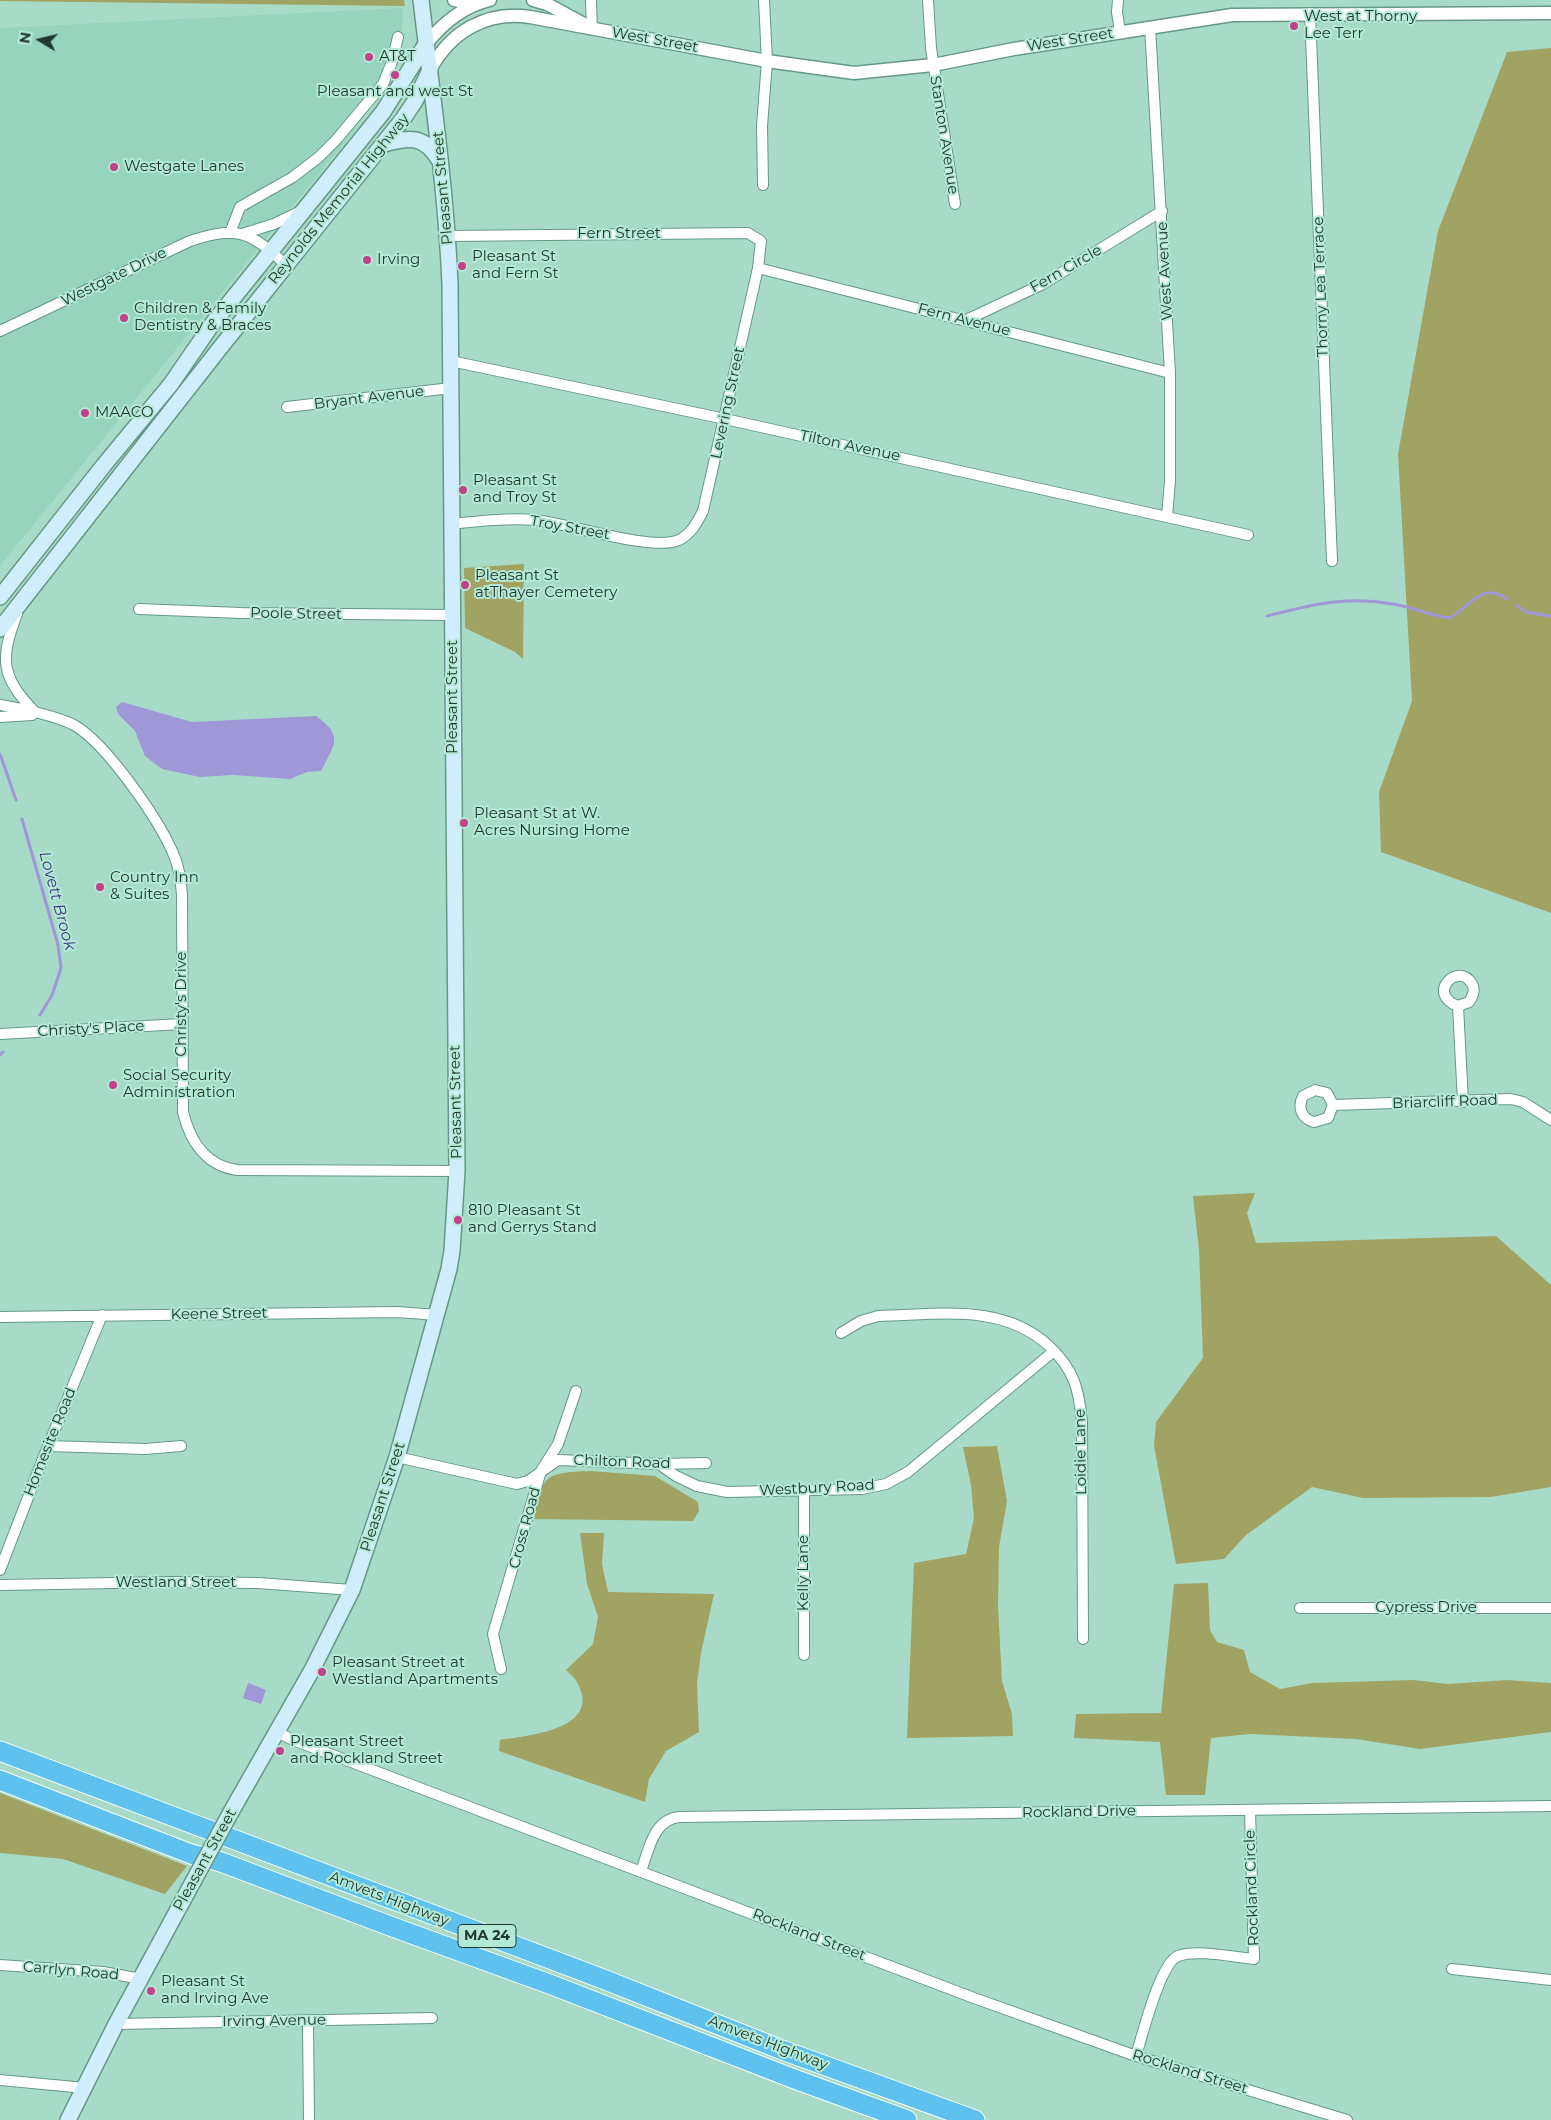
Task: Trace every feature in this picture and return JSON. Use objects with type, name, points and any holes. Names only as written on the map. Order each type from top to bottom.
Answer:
[{"type":"highway","name":"Amvets Highway","points":[[0,1751],[782,2050],[975,2120]]},
{"type":"highway","name":"Amvets Highway","points":[[0,1780],[191,1854],[221,1862],[907,2120]]},
{"type":"main road","name":"Pleasant Street","points":[[68,2120],[116,2024],[231,1812],[312,1670],[352,1590],[397,1457],[438,1315],[452,1251],[457,1170],[451,362],[448,236],[421,0]]},
{"type":"main road","name":"Reynolds Memorial Highway","points":[[0,597],[104,465],[171,384],[201,339],[391,101],[426,44]]},
{"type":"main road","name":"Reynolds Memorial Highway","points":[[0,629],[286,265],[410,111],[430,70]]},
{"type":"main road","points":[[384,144],[403,139],[418,140],[432,148],[441,162]]},
{"type":"street","points":[[454,0],[475,4]]},
{"type":"street","points":[[426,44],[445,22],[475,4],[490,0]]},
{"type":"street","name":"West Street","points":[[533,0],[547,4],[592,29]]},
{"type":"street","points":[[591,0],[592,29]]},
{"type":"street","points":[[763,185],[762,126],[767,61],[764,0]]},
{"type":"street","name":"Stanton Avenue","points":[[928,0],[933,65],[956,204]]},
{"type":"street","points":[[1118,0],[1117,12],[1120,32]]},
{"type":"street","name":"West Street","points":[[430,70],[442,51],[461,32],[476,23],[494,17],[522,15],[767,61],[854,73],[933,65],[1120,32],[1232,15],[1551,13]]},
{"type":"street","name":"Thorny Lea Terrace","points":[[1310,14],[1332,561]]},
{"type":"street","name":"West Avenue","points":[[1150,27],[1170,373],[1170,481],[1167,516]]},
{"type":"street","points":[[230,233],[239,208],[282,184],[319,157],[340,135],[383,84],[392,62],[398,37]]},
{"type":"street","points":[[242,234],[279,222],[306,208]]},
{"type":"street","name":"Fern Circle","points":[[966,320],[1043,284],[1162,211]]},
{"type":"street","name":"Fern Street","points":[[448,236],[748,233],[761,241],[758,268]]},
{"type":"street","name":"Westgate Drive","points":[[0,331],[190,241],[213,235],[242,234],[259,241],[286,265]]},
{"type":"street","name":"Fern Avenue","points":[[758,268],[1170,373]]},
{"type":"street","name":"Levering Street","points":[[687,534],[693,530],[703,511],[758,268]]},
{"type":"street","name":"Tilton Avenue","points":[[451,362],[725,419],[1248,535]]},
{"type":"street","name":"Bryant Avenue","points":[[287,407],[451,388]]},
{"type":"street","name":"Troy Street","points":[[451,524],[536,520],[651,542],[679,540],[687,534]]},
{"type":"street","points":[[22,601],[6,642],[5,665],[14,688],[38,714]]},
{"type":"street","name":"Poole Street","points":[[139,609],[241,613],[453,615]]},
{"type":"street","name":"Christy's Drive","points":[[0,705],[72,724],[94,740],[119,770],[169,843],[176,860],[181,886],[182,1090],[185,1120],[197,1145],[206,1157],[218,1165],[230,1169],[244,1170],[457,1170]]},
{"type":"street","name":"Christy's Drive","points":[[0,717],[38,714]]},
{"type":"street","points":[[1458,1006],[1464,1102]]},
{"type":"street","name":"Christy's Place","points":[[0,1034],[182,1024]]},
{"type":"street","name":"Briarcliff Road","points":[[1333,1105],[1511,1099],[1523,1102],[1551,1120]]},
{"type":"street","name":"Keene Street","points":[[0,1317],[397,1312],[438,1315]]},
{"type":"street","name":"Homesite Road","points":[[0,1570],[102,1315]]},
{"type":"street","name":"Loidie Lane","points":[[841,1333],[861,1321],[878,1316],[982,1315],[1003,1318],[1040,1337],[1069,1369],[1074,1378],[1080,1404],[1082,1639]]},
{"type":"street","name":"Westbury Road","points":[[659,1464],[697,1486],[727,1492],[862,1489],[886,1484],[908,1472],[1054,1351]]},
{"type":"street","name":"Cross Road","points":[[501,1669],[493,1634],[513,1573],[525,1523],[541,1471],[558,1444],[576,1391]]},
{"type":"street","points":[[48,1446],[145,1449],[180,1446]]},
{"type":"street","name":"Chilton Road","points":[[397,1457],[517,1484],[528,1481],[558,1460],[659,1464],[706,1463]]},
{"type":"street","name":"Kelly Lane","points":[[804,1491],[804,1655]]},
{"type":"street","name":"Westland Street","points":[[0,1585],[171,1582],[258,1583],[352,1590]]},
{"type":"street","name":"Cypress Drive","points":[[1300,1608],[1551,1608]]},
{"type":"street","name":"Rockland Street","points":[[277,1732],[293,1740],[974,1998],[1136,2056],[1347,2120]]},
{"type":"street","name":"Rockland Drive","points":[[640,1871],[654,1835],[661,1824],[670,1818],[1551,1806]]},
{"type":"street","name":"Rockland Circle","points":[[1136,2056],[1159,1982],[1169,1962],[1175,1957],[1198,1953],[1254,1959],[1250,1810]]},
{"type":"street","name":"Carrlyn Road","points":[[0,1965],[103,1972],[141,1979]]},
{"type":"street","points":[[1452,1969],[1551,1980]]},
{"type":"street","name":"Irving Avenue","points":[[116,2024],[432,2018]]},
{"type":"street","points":[[308,2020],[309,2120]]},
{"type":"street","points":[[0,2080],[85,2088]]},
{"type":"shaded area","points":[[0,0],[404,0],[405,6],[0,1]]},
{"type":"shaded area","points":[[403,8],[400,55],[382,93],[343,144],[0,566],[0,28]]},
{"type":"shaded area","points":[[1551,48],[1551,913],[1381,852],[1379,792],[1412,701],[1398,454],[1438,231],[1507,52]]},
{"type":"shaded area","points":[[524,564],[523,659],[515,652],[465,628],[464,568]]},
{"type":"shaded area","points":[[122,702],[192,722],[316,716],[331,729],[334,735],[333,747],[321,771],[307,772],[290,779],[233,775],[200,777],[162,769],[145,756],[135,731],[118,714],[116,707]]},
{"type":"shaded area","points":[[1255,1193],[1247,1213],[1256,1243],[1496,1236],[1551,1285],[1551,1487],[1491,1497],[1363,1498],[1312,1487],[1246,1535],[1224,1559],[1176,1564],[1154,1446],[1156,1422],[1203,1358],[1199,1250],[1193,1196]]},
{"type":"shaded area","points":[[997,1446],[1007,1501],[999,1547],[998,1606],[1002,1681],[1012,1714],[1013,1736],[907,1738],[914,1563],[966,1554],[974,1518],[971,1485],[963,1447]]},
{"type":"shaded area","points":[[591,1471],[655,1476],[698,1502],[699,1511],[693,1521],[531,1519],[543,1485],[548,1479],[563,1473]]},
{"type":"shaded area","points":[[580,1533],[604,1533],[602,1564],[608,1592],[714,1594],[701,1653],[697,1683],[699,1732],[666,1751],[649,1779],[645,1802],[499,1751],[500,1740],[553,1730],[576,1717],[581,1707],[582,1695],[580,1687],[566,1670],[593,1644],[598,1617],[587,1584]]},
{"type":"shaded area","points":[[1208,1583],[1210,1630],[1217,1642],[1244,1650],[1250,1672],[1280,1689],[1312,1683],[1414,1680],[1448,1684],[1507,1680],[1551,1683],[1551,1732],[1420,1749],[1356,1739],[1250,1734],[1211,1738],[1205,1795],[1166,1795],[1160,1742],[1074,1738],[1076,1714],[1161,1713],[1174,1584]]},
{"type":"shaded area","points":[[248,1683],[266,1690],[261,1704],[243,1698]]},
{"type":"shaded area","points":[[0,1793],[187,1866],[165,1894],[63,1859],[0,1853]]},
{"type":"waterway","points":[[1267,616],[1330,602],[1360,601],[1393,604],[1450,618],[1477,597],[1484,594],[1498,594],[1507,599]]},
{"type":"waterway","points":[[1516,605],[1526,612],[1551,616]]},
{"type":"waterway","name":"Lovett Brook","points":[[0,754],[16,800]]},
{"type":"waterway","name":"Lovett Brook","points":[[22,819],[58,945],[61,968],[52,995],[40,1015]]},
{"type":"waterway","name":"Lovett Brook","points":[[0,1055],[3,1052]]},
{"type":"place","name":"West at Thorny Lee Terr","points":[[1294,26]]},
{"type":"place","name":"AT&T","points":[[369,57]]},
{"type":"place","name":"Pleasant and west St","points":[[395,75]]},
{"type":"place","name":"Westgate Lanes","points":[[114,167]]},
{"type":"place","name":"Irving","points":[[367,260]]},
{"type":"place","name":"Pleasant St and Fern St","points":[[462,266]]},
{"type":"place","name":"Children & Family Dentistry & Braces","points":[[124,318]]},
{"type":"place","name":"MAACO","points":[[85,413]]},
{"type":"place","name":"Pleasant St and Troy St","points":[[463,490]]},
{"type":"place","name":"Pleasant St atThayer Cemetery","points":[[465,585]]},
{"type":"place","name":"Pleasant St at W. Acres Nursing Home","points":[[464,823]]},
{"type":"place","name":"Country Inn & Suites","points":[[100,887]]},
{"type":"place","name":"Social Security Administration","points":[[113,1085]]},
{"type":"place","name":"810 Pleasant St and Gerrys Stand","points":[[458,1220]]},
{"type":"place","name":"Pleasant Street at Westland Apartments","points":[[322,1672]]},
{"type":"place","name":"Pleasant Street and Rockland Street","points":[[280,1751]]},
{"type":"place","name":"Pleasant St and Irving Ave","points":[[151,1991]]}]
